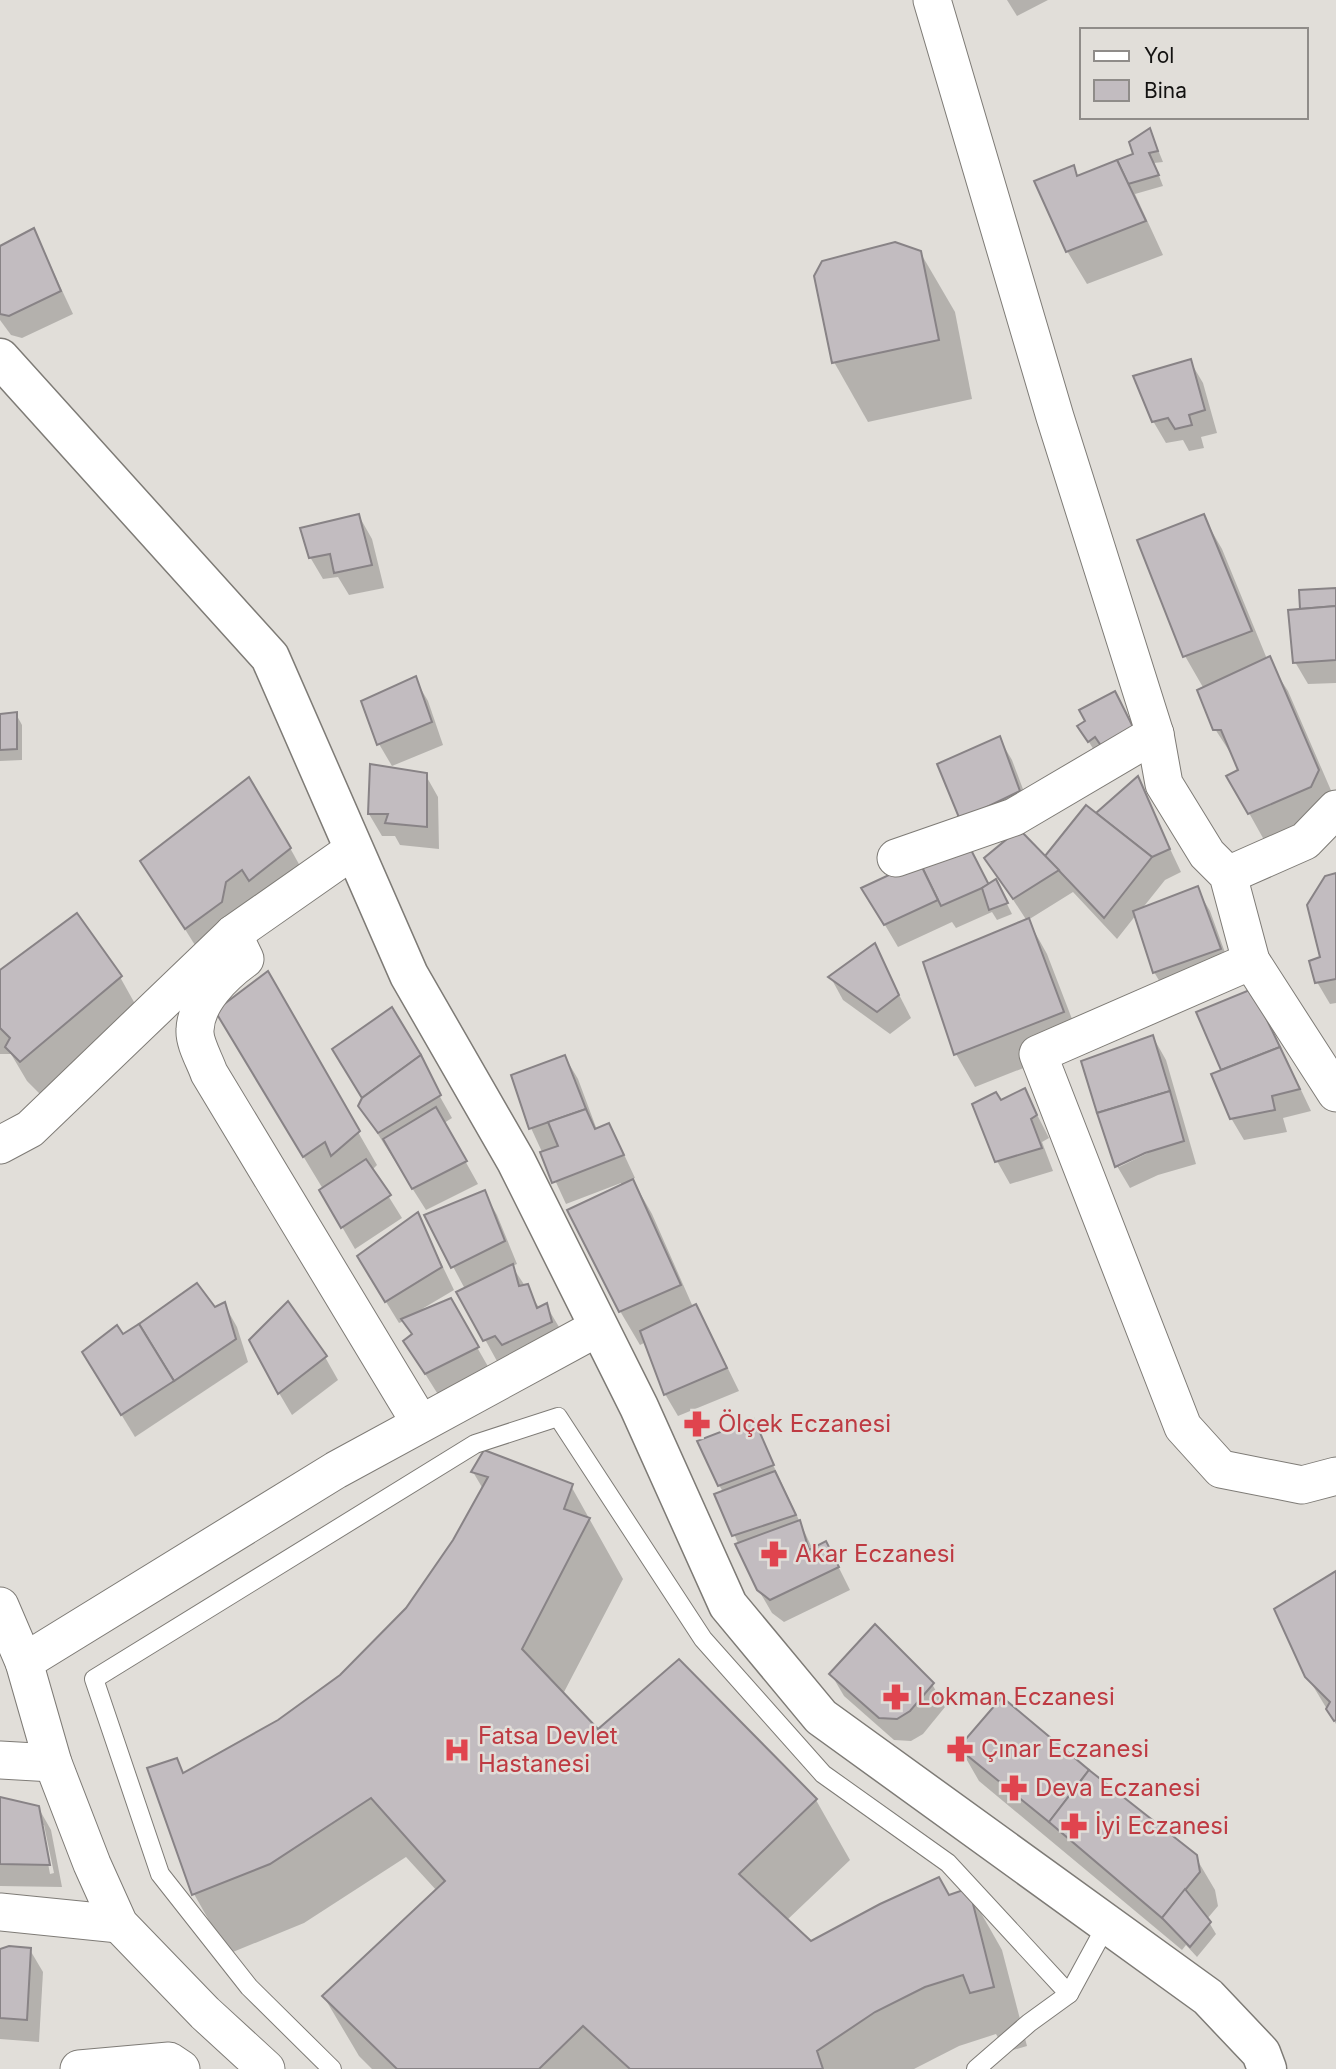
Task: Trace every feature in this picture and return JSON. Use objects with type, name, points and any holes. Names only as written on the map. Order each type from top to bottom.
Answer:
[{"type":"street","points":[[932,0],[1055,417],[1155,734],[1164,783],[1208,854],[1228,875],[1251,961],[1336,1093]]},
{"type":"street","points":[[0,358],[270,657],[410,975],[516,1161],[597,1328],[639,1407],[728,1605],[821,1717],[1208,1997],[1261,2053],[1267,2069]]},
{"type":"street","points":[[896,858],[1014,817],[1155,734]]},
{"type":"street","points":[[1228,875],[1305,841],[1336,809]]},
{"type":"street","points":[[0,1145],[30,1129],[233,934],[353,850]]},
{"type":"street","points":[[233,934],[245,959],[226,973],[204,1003],[195,1031],[209,1073],[419,1422]]},
{"type":"street","points":[[1251,961],[1038,1054],[1183,1427],[1221,1469],[1301,1485],[1336,1476]]},
{"type":"street","points":[[24,1662],[336,1470],[419,1422],[597,1328]]},
{"type":"street","points":[[0,1606],[24,1662],[53,1763],[92,1864],[119,1924],[205,2013],[266,2069]]},
{"type":"street","points":[[0,1760],[53,1763]]},
{"type":"street","points":[[0,1912],[119,1924]]},
{"type":"street","points":[[192,2069],[205,2013]]},
{"type":"street","points":[[79,2069],[169,2062],[181,2069]]},
{"type":"lane","points":[[332,2069],[249,1987],[160,1874],[94,1679],[475,1444],[558,1417],[703,1639],[823,1773],[948,1863],[1069,1994]]},
{"type":"lane","points":[[976,2069],[1028,2023],[1069,1994],[1107,1924]]},
{"type":"building","points":[[1150,128],[1158,151],[1149,153],[1159,175],[1128,184],[1117,160],[1133,154],[1129,142]]},
{"type":"building","points":[[1117,160],[1146,221],[1066,252],[1034,181],[1074,165],[1077,176]]},
{"type":"building","points":[[34,228],[61,291],[9,316],[0,314],[0,246]]},
{"type":"building","points":[[895,242],[921,251],[939,340],[832,363],[814,276],[822,261]]},
{"type":"building","points":[[1191,359],[1205,410],[1189,415],[1192,425],[1175,429],[1168,418],[1152,422],[1133,376]]},
{"type":"building","points":[[359,514],[372,565],[334,573],[330,554],[309,558],[300,528]]},
{"type":"building","points":[[1204,514],[1252,631],[1183,657],[1137,540]]},
{"type":"building","points":[[1336,588],[1336,606],[1300,609],[1299,590]]},
{"type":"building","points":[[1336,606],[1336,660],[1293,663],[1288,610]]},
{"type":"building","points":[[1270,656],[1319,770],[1311,787],[1248,814],[1226,776],[1238,770],[1221,730],[1213,730],[1197,690]]},
{"type":"building","points":[[416,676],[432,722],[377,745],[361,701]]},
{"type":"building","points":[[1115,691],[1134,729],[1104,750],[1095,737],[1088,742],[1077,726],[1085,721],[1079,710]]},
{"type":"building","points":[[17,712],[17,749],[0,750],[0,714]]},
{"type":"building","points":[[1000,736],[1020,791],[960,820],[937,764]]},
{"type":"building","points":[[370,764],[427,773],[427,827],[385,823],[388,814],[368,814]]},
{"type":"building","points":[[1138,776],[1170,849],[1152,857],[1096,813]]},
{"type":"building","points":[[249,777],[291,848],[249,881],[242,870],[226,882],[222,902],[185,929],[140,861]]},
{"type":"building","points":[[1086,805],[1152,857],[1104,918],[1045,856]]},
{"type":"building","points":[[1019,829],[1059,870],[1013,899],[984,858]]},
{"type":"building","points":[[968,844],[989,885],[941,906],[919,861]]},
{"type":"building","points":[[919,861],[938,900],[884,925],[861,888]]},
{"type":"building","points":[[1336,873],[1336,979],[1315,983],[1309,961],[1320,957],[1307,905],[1325,876]]},
{"type":"building","points":[[996,879],[1008,903],[989,910],[982,888]]},
{"type":"building","points":[[1198,886],[1221,949],[1153,973],[1133,911]]},
{"type":"building","points":[[77,913],[122,976],[20,1062],[5,1047],[10,1038],[0,1028],[0,970]]},
{"type":"building","points":[[1029,918],[1064,1012],[954,1055],[923,962]]},
{"type":"building","points":[[875,943],[899,995],[877,1012],[828,977]]},
{"type":"building","points":[[268,971],[360,1131],[331,1156],[325,1142],[303,1157],[215,1011]]},
{"type":"building","points":[[1252,989],[1280,1047],[1221,1070],[1196,1012]]},
{"type":"building","points":[[392,1007],[421,1055],[362,1098],[332,1049]]},
{"type":"building","points":[[1153,1035],[1170,1091],[1097,1113],[1081,1061]]},
{"type":"building","points":[[1280,1047],[1300,1089],[1272,1096],[1275,1110],[1230,1119],[1211,1074]]},
{"type":"building","points":[[421,1055],[441,1095],[378,1133],[358,1106],[362,1098]]},
{"type":"building","points":[[565,1055],[586,1109],[529,1129],[511,1075]]},
{"type":"building","points":[[1025,1088],[1037,1115],[1031,1119],[1042,1148],[995,1162],[972,1104],[996,1092],[1001,1100]]},
{"type":"building","points":[[1170,1091],[1184,1141],[1145,1153],[1115,1167],[1097,1113]]},
{"type":"building","points":[[436,1107],[467,1161],[412,1189],[383,1139]]},
{"type":"building","points":[[586,1109],[595,1129],[609,1123],[624,1155],[552,1183],[540,1152],[558,1146],[548,1122]]},
{"type":"building","points":[[366,1159],[391,1195],[341,1228],[319,1190]]},
{"type":"building","points":[[633,1179],[681,1285],[619,1312],[567,1210]]},
{"type":"building","points":[[485,1190],[505,1241],[451,1268],[424,1215]]},
{"type":"building","points":[[418,1212],[442,1267],[385,1302],[357,1256]]},
{"type":"building","points":[[513,1264],[519,1286],[528,1284],[537,1308],[547,1303],[552,1322],[502,1345],[495,1336],[483,1341],[456,1292]]},
{"type":"building","points":[[197,1283],[215,1307],[225,1302],[236,1339],[174,1381],[139,1324]]},
{"type":"building","points":[[451,1298],[479,1347],[425,1374],[403,1341],[412,1334],[401,1319]]},
{"type":"building","points":[[288,1301],[327,1356],[278,1394],[249,1340]]},
{"type":"building","points":[[696,1304],[727,1368],[664,1395],[640,1331]]},
{"type":"building","points":[[139,1324],[174,1381],[121,1415],[82,1352],[117,1325],[123,1334]]},
{"type":"building","points":[[754,1419],[774,1465],[718,1486],[697,1441]]},
{"type":"building","points":[[484,1450],[573,1484],[564,1509],[590,1518],[522,1649],[598,1729],[679,1659],[817,1799],[739,1874],[811,1941],[880,1904],[939,1877],[949,1895],[969,1888],[994,1987],[970,1993],[963,1975],[925,1987],[875,2012],[817,2051],[823,2069],[630,2069],[583,2026],[539,2069],[397,2069],[322,1996],[445,1881],[371,1798],[270,1864],[192,1895],[147,1768],[177,1758],[183,1773],[278,1720],[340,1675],[406,1608],[453,1540],[488,1477],[471,1472]]},
{"type":"building","points":[[775,1471],[796,1515],[732,1536],[714,1494]]},
{"type":"building","points":[[800,1520],[809,1550],[826,1541],[839,1567],[770,1600],[757,1590],[735,1544]]},
{"type":"building","points":[[1336,1571],[1334,1721],[1326,1709],[1330,1702],[1305,1677],[1274,1609]]},
{"type":"building","points":[[875,1624],[934,1683],[910,1711],[897,1719],[879,1718],[829,1674]]},
{"type":"building","points":[[1002,1697],[1089,1770],[1049,1822],[958,1748]]},
{"type":"building","points":[[1089,1770],[1197,1855],[1200,1872],[1162,1918],[1049,1822]]},
{"type":"building","points":[[0,1797],[39,1806],[50,1865],[0,1864]]},
{"type":"building","points":[[1185,1889],[1211,1922],[1190,1947],[1162,1918]]},
{"type":"building","points":[[9,1946],[31,1948],[27,2020],[0,2018],[0,1949]]},
{"type":"place","name":"Ölçek Eczanesi","points":[[697,1424]]},
{"type":"place","name":"Akar Eczanesi","points":[[774,1554]]},
{"type":"place","name":"Lokman Eczanesi","points":[[896,1697]]},
{"type":"place","name":"Çınar Eczanesi","points":[[960,1749]]},
{"type":"place","name":"Fatsa Devlet Hastanesi","points":[[457,1750]]},
{"type":"place","name":"Deva Eczanesi","points":[[1014,1788]]},
{"type":"place","name":"İyi Eczanesi","points":[[1074,1826]]}]
